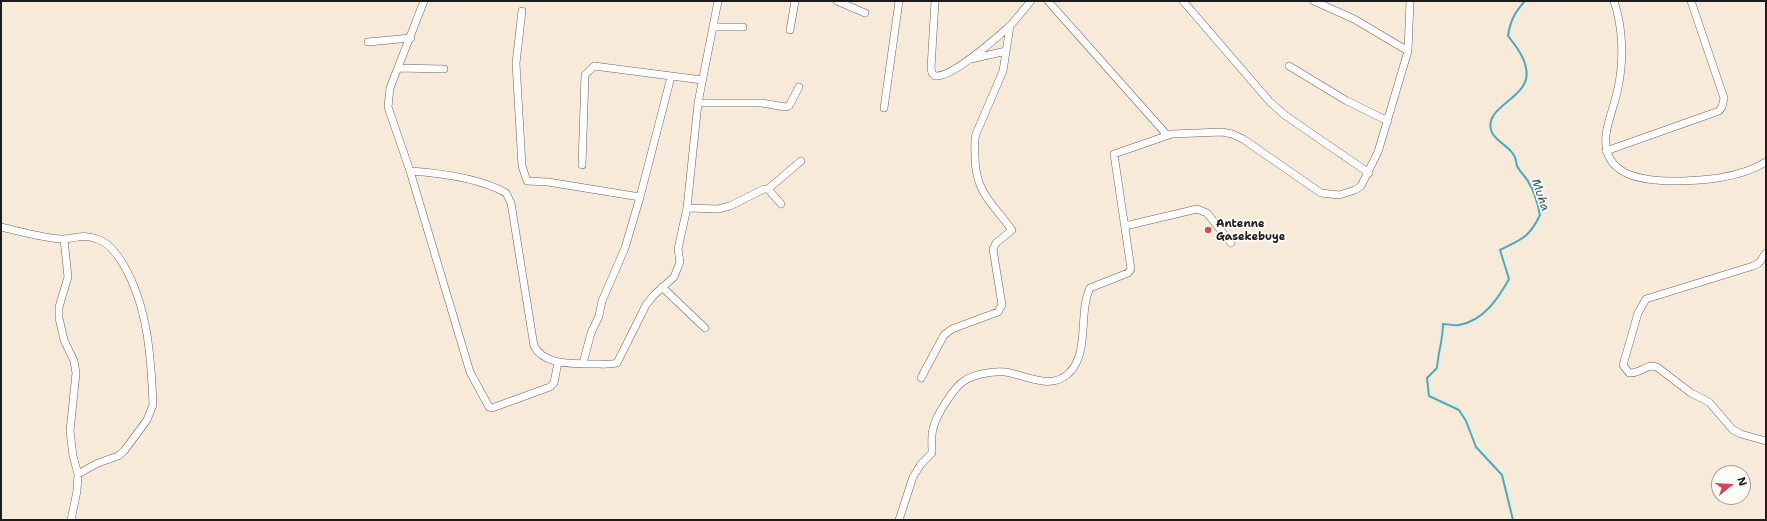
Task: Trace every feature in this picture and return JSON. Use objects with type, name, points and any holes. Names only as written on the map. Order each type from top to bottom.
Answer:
[{"type":"street","points":[[424,1],[411,38],[390,88],[388,107],[410,170],[470,372],[489,407],[492,408],[550,387],[554,383],[558,362]]},
{"type":"street","points":[[410,170],[438,173],[473,182],[506,193],[511,203],[534,346],[541,355],[558,362],[617,363],[646,305],[662,287],[674,277],[680,262],[678,248],[687,208],[698,103],[718,1]]},
{"type":"street","points":[[790,30],[795,1]]},
{"type":"street","points":[[837,1],[865,13]]},
{"type":"street","points":[[884,108],[899,1]]},
{"type":"street","points":[[935,1],[932,73],[938,76],[944,75],[969,59],[1010,26],[1031,1]]},
{"type":"street","points":[[1048,1],[1167,135]]},
{"type":"street","points":[[1183,1],[1270,102],[1286,116],[1369,173]]},
{"type":"street","points":[[1314,1],[1354,19],[1408,50]]},
{"type":"street","points":[[899,520],[913,476],[921,464],[932,453],[933,428],[942,408],[956,388],[963,381],[972,377],[999,372],[1030,380],[1053,381],[1062,378],[1074,368],[1079,356],[1086,301],[1090,288],[1130,271],[1130,256],[1114,154],[1167,135],[1222,132],[1232,134],[1274,159],[1313,189],[1331,195],[1354,190],[1361,186],[1369,173],[1378,152],[1388,121],[1408,50],[1410,1]]},
{"type":"street","points":[[1614,1],[1621,32],[1621,56],[1618,87],[1606,135],[1606,151],[1613,164],[1619,170],[1628,175],[1658,181],[1688,181],[1737,174],[1758,167],[1766,162]]},
{"type":"street","points":[[1606,151],[1719,111],[1722,107],[1724,98],[1691,1]]},
{"type":"street","points":[[522,11],[516,63],[522,166],[525,179],[527,181],[548,182],[640,197]]},
{"type":"street","points":[[921,378],[944,336],[952,330],[998,312],[1002,305],[993,249],[996,243],[1012,230],[981,188],[975,170],[974,144],[976,134],[1003,71],[1010,26]]},
{"type":"street","points":[[713,27],[743,27]]},
{"type":"street","points":[[368,42],[411,38]]},
{"type":"street","points":[[969,59],[1006,51]]},
{"type":"street","points":[[582,165],[585,75],[589,69],[594,66],[702,80]]},
{"type":"street","points":[[1288,66],[1347,101],[1388,121]]},
{"type":"street","points":[[398,68],[444,69]]},
{"type":"street","points":[[583,363],[599,316],[602,301],[625,248],[640,197],[671,76]]},
{"type":"street","points":[[698,103],[762,103],[785,108],[789,106],[799,87]]},
{"type":"street","points":[[687,208],[718,209],[730,206],[764,189],[768,189],[801,161]]},
{"type":"street","points":[[768,189],[781,204]]},
{"type":"street","points":[[1125,226],[1197,209],[1207,213],[1231,243]]},
{"type":"street","points":[[1,226],[20,232],[64,239],[85,236],[99,239],[118,256],[135,286],[141,304],[147,336],[152,378],[151,413],[134,438],[118,456],[98,463],[78,474]]},
{"type":"street","points":[[64,239],[68,284],[59,307],[59,318],[64,340],[74,361],[76,373],[70,431],[72,456],[78,474],[77,491],[71,520]]},
{"type":"street","points":[[1766,253],[1759,263],[1753,266],[1646,298],[1638,313],[1623,365],[1629,373],[1635,374],[1647,366],[1652,365],[1657,367],[1691,393],[1709,402],[1733,430],[1741,434],[1766,441]]},
{"type":"street","points":[[662,287],[705,328]]},
{"type":"waterway","name":"Muha","points":[[1513,520],[1502,475],[1476,447],[1466,421],[1459,410],[1429,396],[1427,378],[1437,368],[1443,324],[1457,325],[1468,323],[1489,308],[1509,279],[1500,250],[1524,237],[1532,229],[1540,215],[1533,191],[1517,166],[1514,155],[1495,137],[1491,130],[1491,121],[1494,114],[1516,94],[1522,87],[1526,78],[1526,68],[1523,59],[1508,36],[1514,17],[1518,9],[1525,1]]},
{"type":"place","name":"Antenne Gasekebuye","points":[[1208,230]]}]
